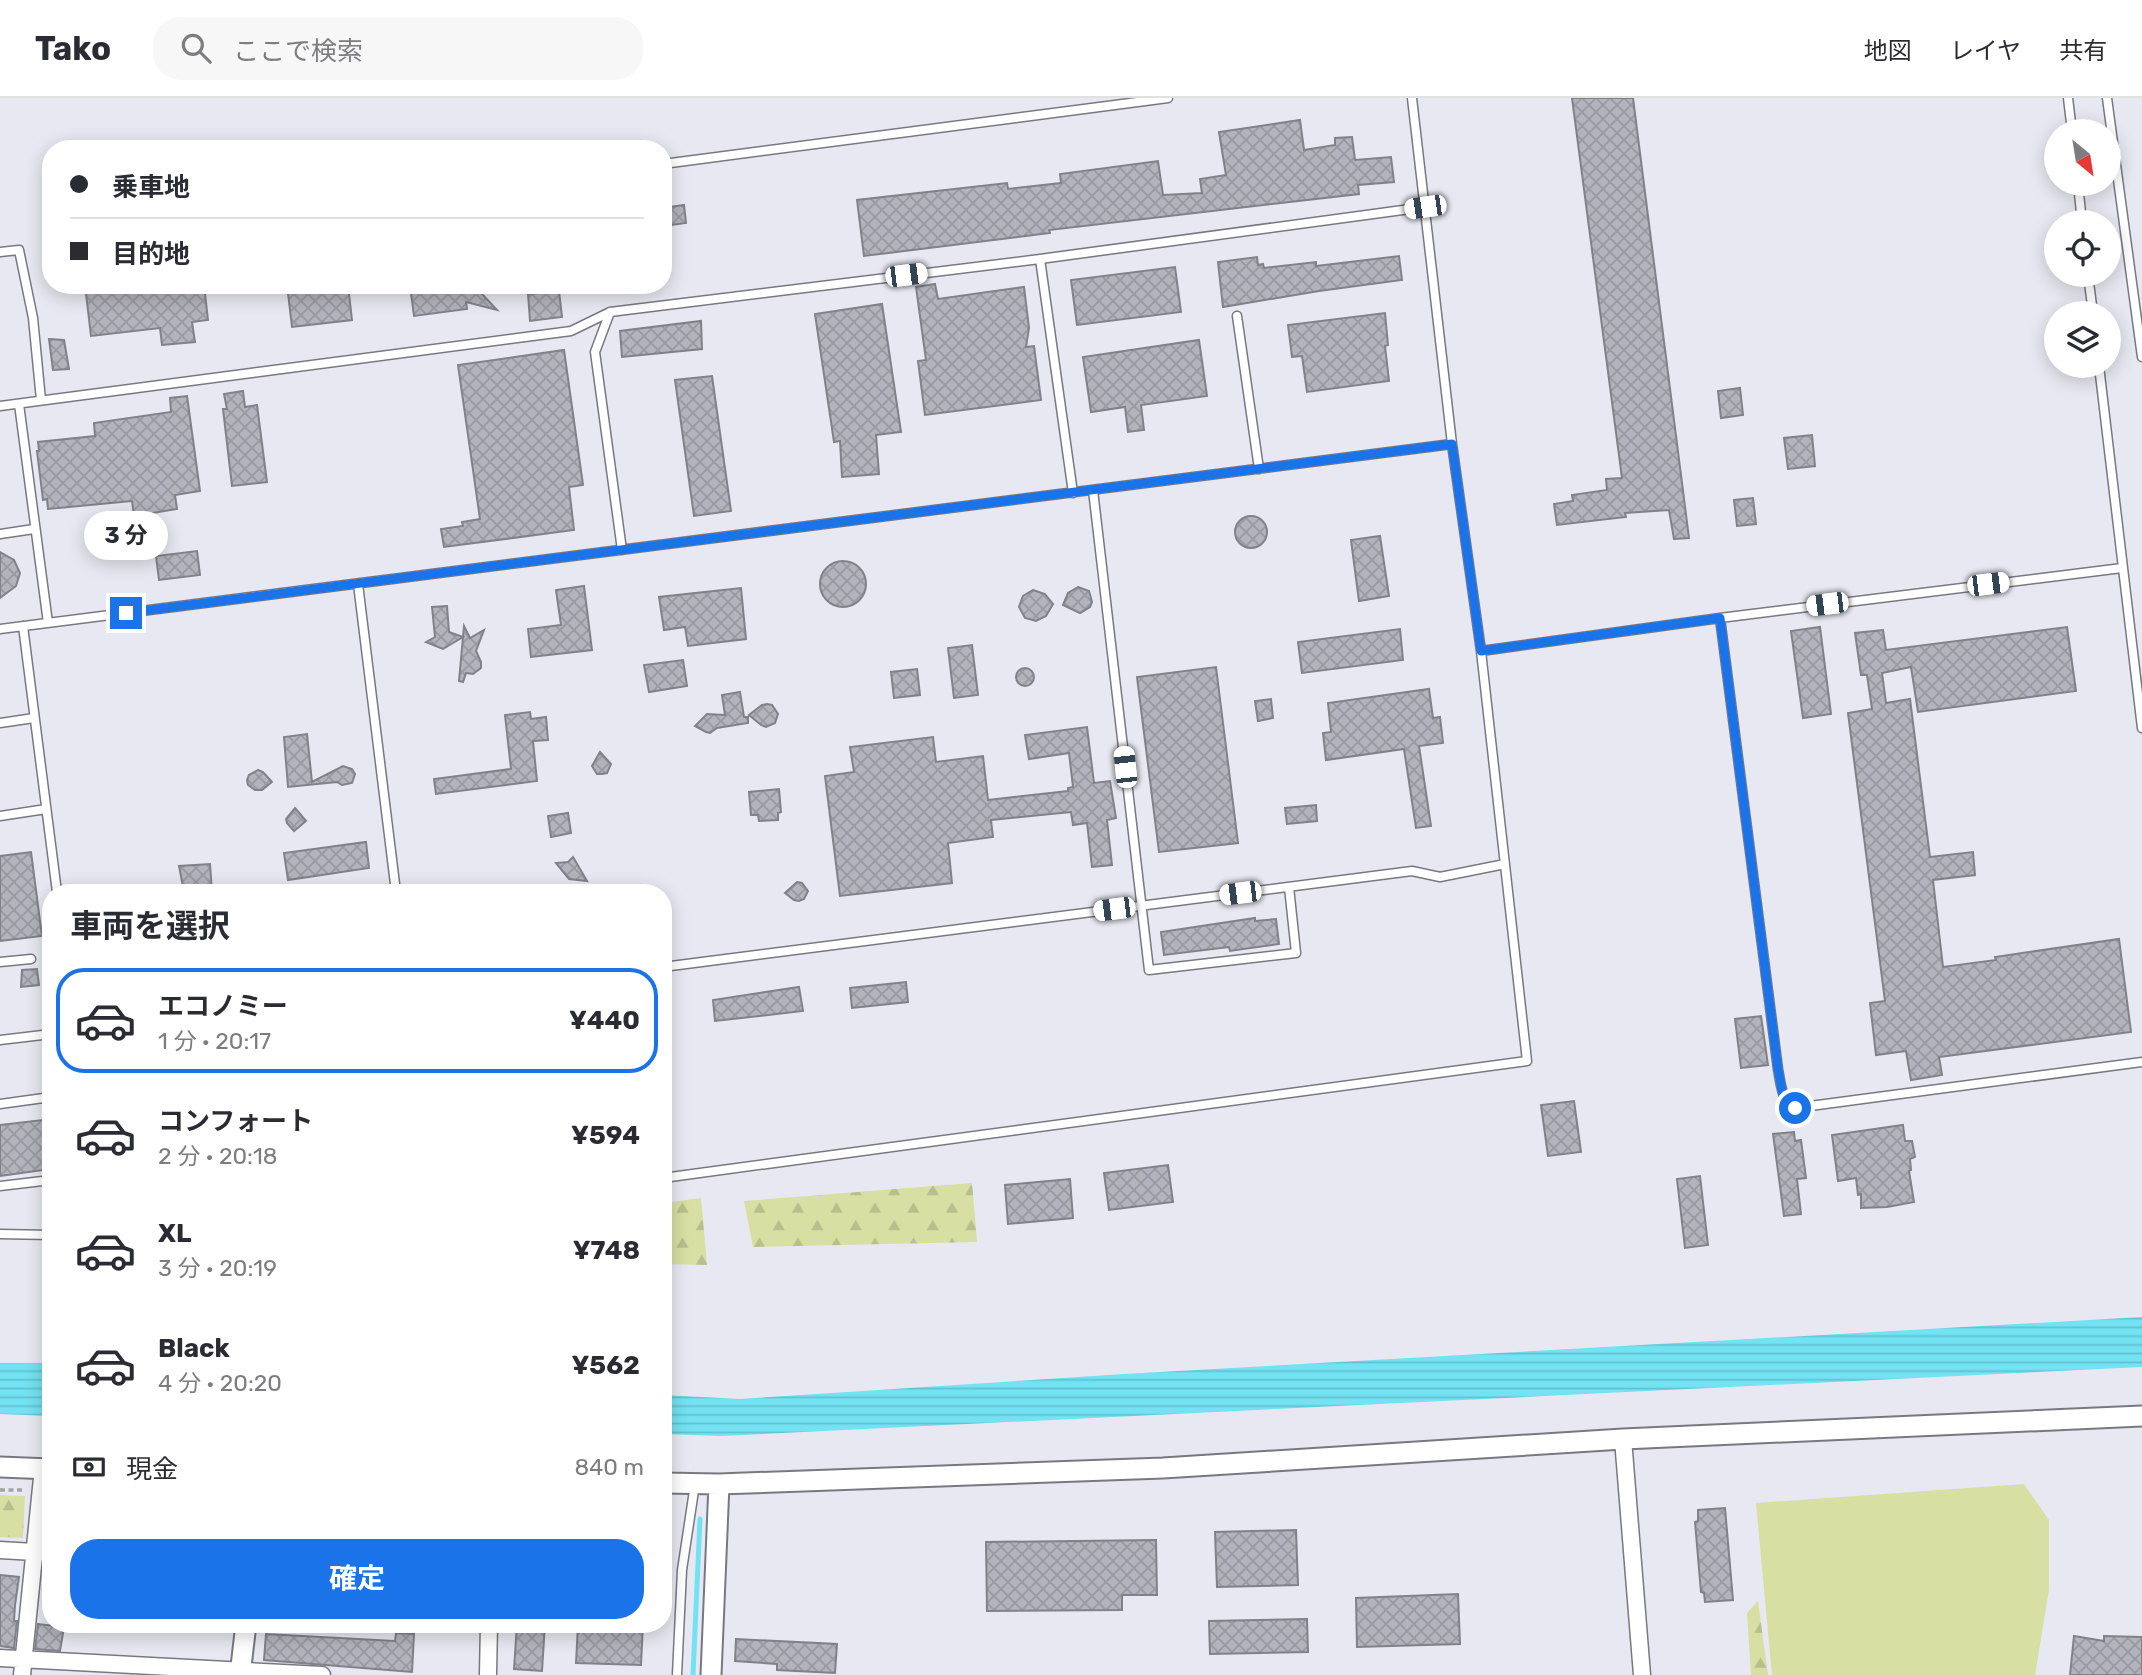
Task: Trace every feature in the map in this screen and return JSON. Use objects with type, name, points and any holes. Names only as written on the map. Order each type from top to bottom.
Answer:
[{"type":"street","points":[[672,1483],[719,1485],[1163,1468],[1623,1439],[2142,1416]]},
{"type":"street","points":[[1623,1439],[1642,1675]]},
{"type":"street","points":[[0,1468],[42,1469]]},
{"type":"street","points":[[22,1667],[42,1485]]},
{"type":"street","points":[[710,1675],[719,1485]]},
{"type":"street","points":[[0,1550],[42,1552]]},
{"type":"street","points":[[240,1673],[245,1633]]},
{"type":"street","points":[[488,1675],[489,1633]]},
{"type":"street","points":[[0,1658],[22,1667],[322,1675]]},
{"type":"lane","points":[[672,163],[1168,98]]},
{"type":"lane","points":[[672,1177],[1527,1060],[1481,651],[1452,444],[1412,98]]},
{"type":"lane","points":[[2068,98],[2071,119]]},
{"type":"lane","points":[[2107,98],[2142,357]]},
{"type":"lane","points":[[0,406],[571,331],[610,312],[1040,259],[1425,207]]},
{"type":"lane","points":[[0,252],[19,250],[33,318],[41,400]]},
{"type":"lane","points":[[1040,259],[1073,493]]},
{"type":"lane","points":[[610,312],[595,352],[622,550]]},
{"type":"lane","points":[[1237,316],[1259,469]]},
{"type":"lane","points":[[2100,378],[2142,728]]},
{"type":"lane","points":[[19,404],[48,623]]},
{"type":"lane","points":[[0,629],[1452,444]]},
{"type":"lane","points":[[1093,490],[1149,970],[1296,953],[1289,887]]},
{"type":"lane","points":[[0,534],[34,529]]},
{"type":"lane","points":[[1481,651],[2122,568]]},
{"type":"lane","points":[[358,584],[395,884]]},
{"type":"lane","points":[[1720,618],[1778,1069],[1783,1096],[1788,1104],[1795,1108],[2142,1062]]},
{"type":"lane","points":[[23,626],[56,884]]},
{"type":"lane","points":[[0,723],[34,718]]},
{"type":"lane","points":[[0,816],[46,809]]},
{"type":"lane","points":[[672,966],[1412,871],[1440,877],[1505,864]]},
{"type":"lane","points":[[0,962],[31,959]]},
{"type":"lane","points":[[0,1040],[42,1035]]},
{"type":"lane","points":[[0,1104],[42,1098]]},
{"type":"lane","points":[[0,1186],[42,1181]]},
{"type":"lane","points":[[0,1234],[42,1235]]},
{"type":"lane","points":[[677,1675],[682,1570],[695,1484]]},
{"type":"path","points":[[0,1490],[40,1491]]},
{"type":"green space","points":[[972,1183],[977,1242],[753,1247],[744,1201]]},
{"type":"green space","points":[[701,1198],[707,1265],[672,1264],[672,1202]]},
{"type":"green space","points":[[2024,1484],[2049,1520],[2049,1590],[2035,1675],[1772,1675],[1756,1503]]},
{"type":"green space","points":[[0,1495],[25,1496],[23,1538],[0,1537]]},
{"type":"green space","points":[[1758,1601],[1768,1675],[1751,1675],[1747,1613]]},
{"type":"water","points":[[2142,1317],[2142,1367],[722,1436],[672,1434],[672,1395],[740,1399],[1124,1374]]},
{"type":"water","points":[[0,1363],[42,1363],[42,1416],[0,1414]]},
{"type":"building","points":[[1572,98],[1633,98],[1689,538],[1674,539],[1669,510],[1625,513],[1626,517],[1557,525],[1554,504],[1573,501],[1572,495],[1607,490],[1606,479],[1622,478]]},
{"type":"building","points":[[1300,120],[1304,150],[1335,145],[1335,138],[1352,137],[1355,160],[1391,157],[1394,182],[1358,185],[1359,194],[1049,230],[1050,233],[864,256],[857,200],[1007,183],[1008,189],[1061,183],[1060,174],[1158,161],[1163,195],[1202,193],[1200,179],[1226,175],[1219,132]]},
{"type":"building","points":[[684,205],[686,223],[672,225],[672,207]]},
{"type":"building","points":[[1399,256],[1402,280],[1223,307],[1218,262],[1257,257],[1258,265],[1263,264],[1264,268],[1316,262],[1316,266]]},
{"type":"building","points":[[1175,267],[1181,312],[1077,325],[1071,280]]},
{"type":"building","points":[[935,284],[938,299],[1024,287],[1029,328],[1026,347],[1034,346],[1041,400],[925,415],[918,361],[926,360],[916,287]]},
{"type":"building","points":[[86,294],[205,294],[208,320],[192,322],[195,342],[162,345],[160,328],[91,336]]},
{"type":"building","points":[[288,294],[349,294],[352,320],[292,327]]},
{"type":"building","points":[[411,294],[482,294],[497,310],[466,302],[467,309],[414,316]]},
{"type":"building","points":[[528,294],[559,294],[562,317],[530,321]]},
{"type":"building","points":[[882,304],[901,432],[876,435],[879,474],[842,477],[840,441],[834,442],[815,314]]},
{"type":"building","points":[[1385,313],[1389,381],[1307,392],[1302,356],[1292,357],[1288,325]]},
{"type":"building","points":[[701,321],[702,349],[622,357],[620,331]]},
{"type":"building","points":[[49,339],[64,340],[69,369],[53,370]]},
{"type":"building","points":[[1199,340],[1207,396],[1141,405],[1144,430],[1128,432],[1125,407],[1091,412],[1083,357]]},
{"type":"building","points":[[564,350],[583,485],[569,487],[574,530],[444,547],[441,529],[463,526],[462,522],[480,519],[458,365]]},
{"type":"building","points":[[712,376],[731,511],[694,516],[675,380]]},
{"type":"building","points":[[1740,388],[1743,415],[1721,418],[1718,391]]},
{"type":"building","points":[[243,391],[245,407],[257,405],[267,482],[232,486],[223,409],[227,409],[224,394]]},
{"type":"building","points":[[187,396],[200,491],[175,495],[177,509],[134,516],[132,501],[48,509],[47,499],[43,500],[38,442],[95,436],[94,423],[171,412],[170,398]]},
{"type":"building","points":[[1812,435],[1815,466],[1788,469],[1784,438]]},
{"type":"building","points":[[1753,498],[1756,524],[1737,526],[1734,500]]},
{"type":"building","points":[[1251,516],[1262,521],[1267,532],[1262,543],[1251,548],[1240,543],[1235,532],[1240,521]]},
{"type":"building","points":[[1380,536],[1389,596],[1359,601],[1351,540]]},
{"type":"building","points":[[197,551],[200,575],[159,580],[156,556]]},
{"type":"building","points":[[0,552],[14,560],[20,573],[16,586],[0,598]]},
{"type":"building","points":[[843,561],[859,568],[866,584],[859,600],[843,607],[827,600],[820,584],[827,568]]},
{"type":"building","points":[[584,586],[592,650],[531,657],[528,629],[561,625],[556,590]]},
{"type":"building","points":[[1078,587],[1089,591],[1092,602],[1090,607],[1080,613],[1063,605],[1068,593]]},
{"type":"building","points":[[741,588],[746,639],[688,646],[685,627],[664,630],[659,597]]},
{"type":"building","points":[[1033,590],[1045,594],[1053,604],[1046,616],[1036,621],[1025,618],[1019,607],[1023,596]]},
{"type":"building","points":[[447,606],[449,632],[463,637],[443,649],[426,642],[435,637],[432,607]]},
{"type":"building","points":[[464,626],[470,638],[484,630],[476,651],[481,668],[473,674],[466,673],[463,682],[459,681]]},
{"type":"building","points":[[1820,627],[1831,714],[1803,718],[1791,631]]},
{"type":"building","points":[[2067,627],[2076,691],[1918,712],[1911,667],[1882,673],[1886,703],[1910,699],[1930,857],[1973,852],[1975,875],[1933,880],[1943,967],[2119,939],[2131,1032],[1939,1057],[1942,1075],[1911,1080],[1906,1051],[1876,1055],[1870,1003],[1885,1001],[1848,713],[1872,709],[1867,675],[1861,675],[1855,633],[1883,630],[1886,650]]},
{"type":"building","points":[[1400,629],[1403,660],[1302,673],[1298,642]]},
{"type":"building","points":[[972,645],[978,695],[954,698],[948,648]]},
{"type":"building","points":[[683,660],[687,686],[649,692],[644,665]]},
{"type":"building","points":[[1216,667],[1238,843],[1159,852],[1137,677]]},
{"type":"building","points":[[1021,668],[1029,668],[1034,677],[1032,684],[1021,686],[1016,681],[1016,673]]},
{"type":"building","points":[[917,669],[920,695],[894,698],[891,672]]},
{"type":"building","points":[[1429,689],[1433,718],[1440,717],[1443,743],[1419,746],[1431,826],[1416,828],[1404,749],[1326,760],[1323,733],[1331,732],[1328,703]]},
{"type":"building","points":[[740,692],[744,717],[748,717],[748,723],[717,728],[710,733],[695,726],[707,714],[725,715],[722,695]]},
{"type":"building","points":[[1271,699],[1273,718],[1258,721],[1255,701]]},
{"type":"building","points":[[767,704],[772,705],[778,714],[775,723],[766,727],[749,715]]},
{"type":"building","points":[[530,712],[531,719],[546,717],[548,740],[533,741],[537,781],[436,794],[434,779],[511,769],[505,715]]},
{"type":"building","points":[[1087,727],[1094,783],[1110,781],[1116,818],[1107,820],[1112,865],[1092,867],[1087,823],[1073,825],[1071,812],[991,820],[993,837],[948,843],[952,883],[840,896],[825,776],[854,772],[850,747],[933,737],[936,762],[983,756],[988,800],[1068,791],[1068,788],[1073,787],[1069,753],[1029,759],[1025,735]]},
{"type":"building","points":[[307,734],[312,782],[343,766],[352,769],[355,774],[352,783],[288,787],[284,737]]},
{"type":"building","points":[[600,752],[611,764],[607,773],[597,774],[592,766]]},
{"type":"building","points":[[258,770],[272,782],[262,790],[255,790],[248,785],[247,780],[249,775]]},
{"type":"building","points":[[779,789],[781,812],[778,813],[778,820],[759,821],[758,815],[751,815],[749,792]]},
{"type":"building","points":[[1316,805],[1317,821],[1287,824],[1285,808]]},
{"type":"building","points":[[295,808],[306,821],[294,831],[286,819]]},
{"type":"building","points":[[568,813],[571,833],[551,837],[548,816]]},
{"type":"building","points":[[366,842],[369,868],[288,880],[284,853]]},
{"type":"building","points":[[31,852],[42,936],[0,941],[0,856]]},
{"type":"building","points":[[573,857],[587,881],[569,879],[556,863],[568,862]]},
{"type":"building","points":[[210,864],[211,884],[182,884],[179,866]]},
{"type":"building","points":[[797,882],[802,883],[808,891],[804,899],[799,901],[785,893]]},
{"type":"building","points":[[1255,918],[1255,921],[1276,919],[1279,944],[1230,951],[1229,947],[1164,955],[1161,932]]},
{"type":"building","points":[[37,969],[39,985],[21,987],[22,970]]},
{"type":"building","points":[[906,982],[908,1002],[852,1008],[850,988]]},
{"type":"building","points":[[799,987],[803,1011],[715,1021],[713,1000]]},
{"type":"building","points":[[1761,1016],[1768,1065],[1741,1068],[1735,1019]]},
{"type":"building","points":[[1574,1101],[1581,1152],[1548,1156],[1541,1105]]},
{"type":"building","points":[[42,1120],[42,1170],[0,1176],[0,1125]]},
{"type":"building","points":[[1903,1125],[1905,1141],[1912,1141],[1915,1157],[1910,1159],[1909,1171],[1914,1202],[1861,1208],[1861,1194],[1858,1195],[1856,1178],[1838,1181],[1832,1135]]},
{"type":"building","points":[[1794,1132],[1795,1141],[1801,1140],[1806,1178],[1797,1179],[1801,1214],[1784,1216],[1773,1134]]},
{"type":"building","points":[[1168,1165],[1173,1202],[1109,1210],[1104,1173]]},
{"type":"building","points":[[1700,1176],[1708,1245],[1685,1248],[1677,1179]]},
{"type":"building","points":[[1070,1179],[1073,1218],[1008,1224],[1005,1185]]},
{"type":"building","points":[[1725,1508],[1733,1600],[1705,1602],[1704,1593],[1701,1592],[1695,1522],[1698,1521],[1698,1510]]},
{"type":"building","points":[[1296,1530],[1298,1585],[1217,1587],[1215,1532]]},
{"type":"building","points":[[1156,1540],[1157,1595],[1122,1595],[1122,1610],[987,1611],[986,1542]]},
{"type":"building","points":[[0,1575],[19,1577],[14,1648],[0,1646]]},
{"type":"building","points":[[1458,1594],[1460,1644],[1357,1647],[1356,1598]]},
{"type":"building","points":[[1307,1619],[1308,1652],[1210,1654],[1209,1621]]},
{"type":"building","points":[[38,1624],[42,1624],[42,1633],[63,1633],[60,1651],[35,1649]]},
{"type":"building","points":[[396,1633],[414,1634],[412,1672],[264,1660],[266,1634],[395,1641]]},
{"type":"building","points":[[516,1633],[544,1633],[542,1671],[514,1669]]},
{"type":"building","points":[[578,1633],[643,1633],[641,1665],[576,1663]]},
{"type":"building","points":[[2074,1636],[2104,1641],[2104,1636],[2142,1637],[2142,1675],[2070,1675]]},
{"type":"building","points":[[736,1639],[837,1644],[835,1673],[777,1670],[777,1664],[735,1661]]},
{"type":"waterway","points":[[693,1675],[700,1519]]},
{"type":"route","points":[[126,613],[1452,444],[1481,651],[1720,618],[1778,1069],[1783,1096],[1788,1104],[1795,1108]]}]
